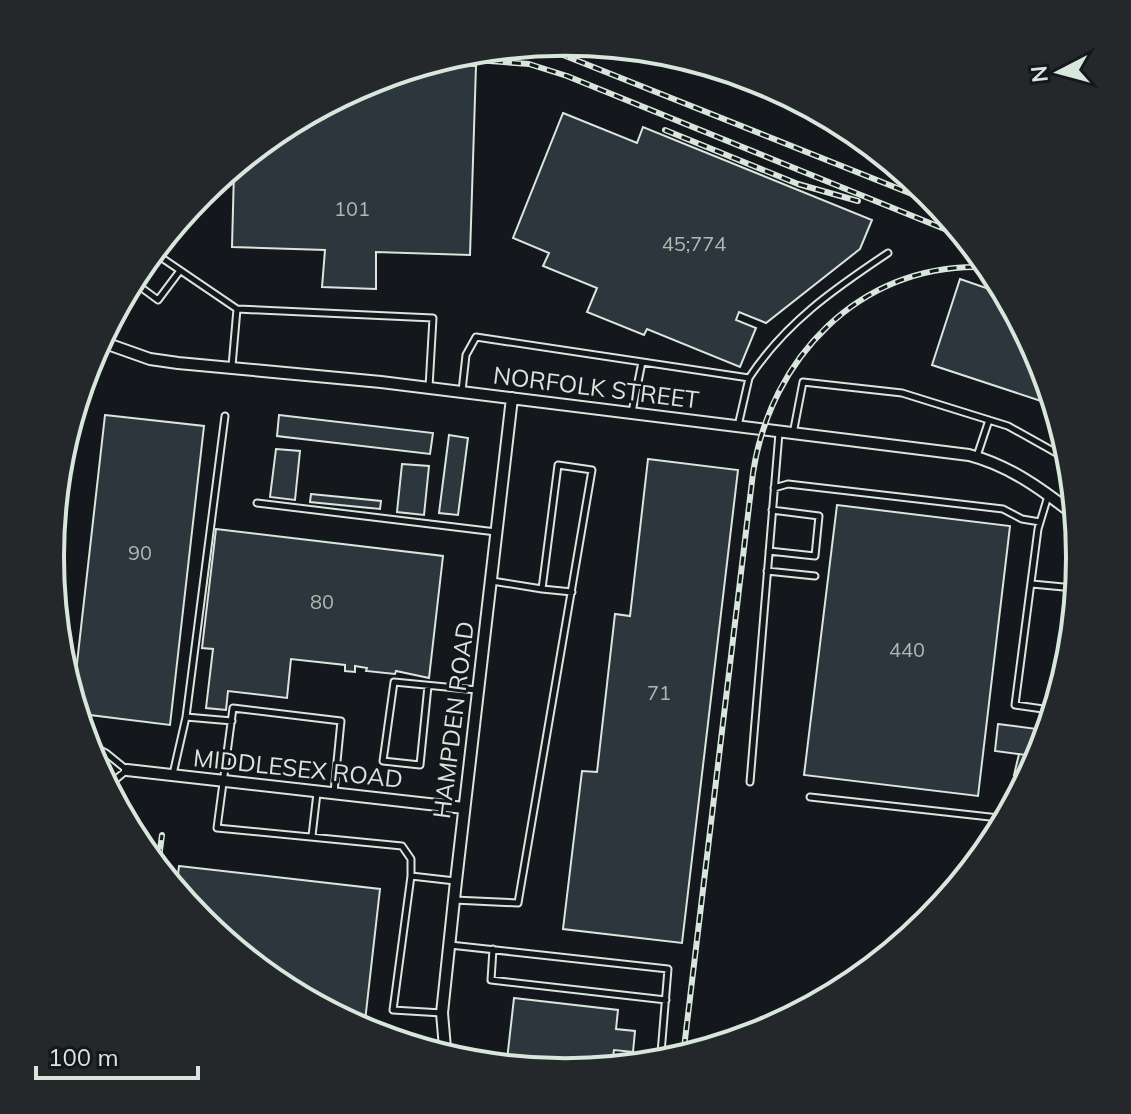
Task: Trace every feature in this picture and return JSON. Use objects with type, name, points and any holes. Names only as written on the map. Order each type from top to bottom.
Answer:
[{"type":"street","name":"NORFOLK STREET","points":[[112,345],[150,359],[429,388],[977,457],[990,460],[1063,506]]},
{"type":"street","name":"HAMPDEN ROAD","points":[[445,1043],[442,1013],[449,945],[512,398]]},
{"type":"street","name":"MIDDLESEX ROAD","points":[[127,770],[464,808]]},
{"type":"lane","points":[[738,427],[749,378],[768,349],[803,313],[888,253]]},
{"type":"lane","points":[[163,259],[237,309],[433,318],[429,388]]},
{"type":"lane","points":[[143,289],[158,300],[179,272]]},
{"type":"lane","points":[[231,369],[237,309]]},
{"type":"lane","points":[[461,392],[466,355],[476,337],[749,378]]},
{"type":"lane","points":[[632,413],[642,362]]},
{"type":"lane","points":[[793,434],[803,382],[902,393],[1008,426],[1055,452]]},
{"type":"lane","points":[[173,775],[186,717],[225,416]]},
{"type":"lane","points":[[977,457],[989,420]]},
{"type":"lane","points":[[750,782],[779,432]]},
{"type":"lane","points":[[454,900],[518,903],[592,470],[558,465],[542,589]]},
{"type":"lane","points":[[774,488],[788,484],[1003,509],[1022,519],[1040,522]]},
{"type":"lane","points":[[1043,709],[1015,705],[1040,522],[1048,495]]},
{"type":"lane","points":[[257,503],[497,532]]},
{"type":"lane","points":[[769,551],[815,556],[819,516],[772,510]]},
{"type":"lane","points":[[767,571],[815,576]]},
{"type":"lane","points":[[491,581],[572,592]]},
{"type":"lane","points":[[1031,584],[1065,587]]},
{"type":"lane","points":[[428,686],[420,765],[383,761],[394,682],[478,691]]},
{"type":"lane","points":[[334,793],[341,721],[233,708],[217,828],[402,846],[411,859],[411,876],[393,1010],[442,1013]]},
{"type":"lane","points":[[186,717],[232,721]]},
{"type":"lane","points":[[104,752],[127,770],[116,779]]},
{"type":"lane","points":[[312,836],[317,791]]},
{"type":"lane","points":[[810,797],[993,817]]},
{"type":"lane","points":[[411,876],[456,881]]},
{"type":"lane","points":[[449,945],[668,969],[661,1048]]},
{"type":"lane","points":[[493,949],[491,980],[666,1000]]},
{"type":"building","points":[[476,66],[470,255],[376,252],[376,289],[322,287],[325,250],[232,247],[234,181],[287,140],[374,94],[436,73]]},
{"type":"building","points":[[563,113],[637,143],[643,127],[872,220],[860,249],[766,323],[739,312],[736,320],[756,328],[740,367],[647,329],[644,335],[587,312],[597,288],[543,266],[549,253],[513,238]]},
{"type":"building","points":[[960,279],[988,289],[1015,335],[1042,401],[932,365]]},
{"type":"building","points":[[105,415],[204,426],[170,725],[90,715],[77,666]]},
{"type":"building","points":[[279,415],[433,433],[430,454],[277,436]]},
{"type":"building","points":[[449,435],[468,438],[458,515],[439,513]]},
{"type":"building","points":[[276,449],[300,451],[295,500],[270,497]]},
{"type":"building","points":[[648,459],[738,470],[682,943],[563,929],[582,771],[597,772],[615,614],[630,616]]},
{"type":"building","points":[[402,464],[429,466],[424,515],[397,512]]},
{"type":"building","points":[[311,494],[381,501],[380,509],[310,502]]},
{"type":"building","points":[[837,505],[1010,526],[978,796],[804,775]]},
{"type":"building","points":[[216,529],[443,556],[429,678],[396,671],[395,674],[366,671],[367,668],[355,666],[355,672],[345,671],[345,665],[291,659],[287,698],[228,691],[226,710],[206,708],[213,649],[202,648]]},
{"type":"building","points":[[998,724],[1036,729],[1025,755],[995,751]]},
{"type":"building","points":[[1019,754],[1025,755],[1017,775],[1014,775]]},
{"type":"building","points":[[179,866],[380,889],[366,1016],[287,974],[235,934],[178,874]]},
{"type":"building","points":[[514,998],[618,1010],[616,1029],[635,1031],[633,1052],[614,1050],[613,1056],[566,1058],[508,1055]]},
{"type":"railway","points":[[566,56],[910,193]]},
{"type":"railway","points":[[493,61],[529,64],[567,76],[943,228]]},
{"type":"railway","points":[[665,130],[798,184],[858,201]]},
{"type":"railway","points":[[685,1043],[753,473],[763,431],[779,392],[800,357],[827,326],[859,301],[895,282],[936,271],[974,267]]},
{"type":"railway","points":[[160,851],[162,835]]}]
